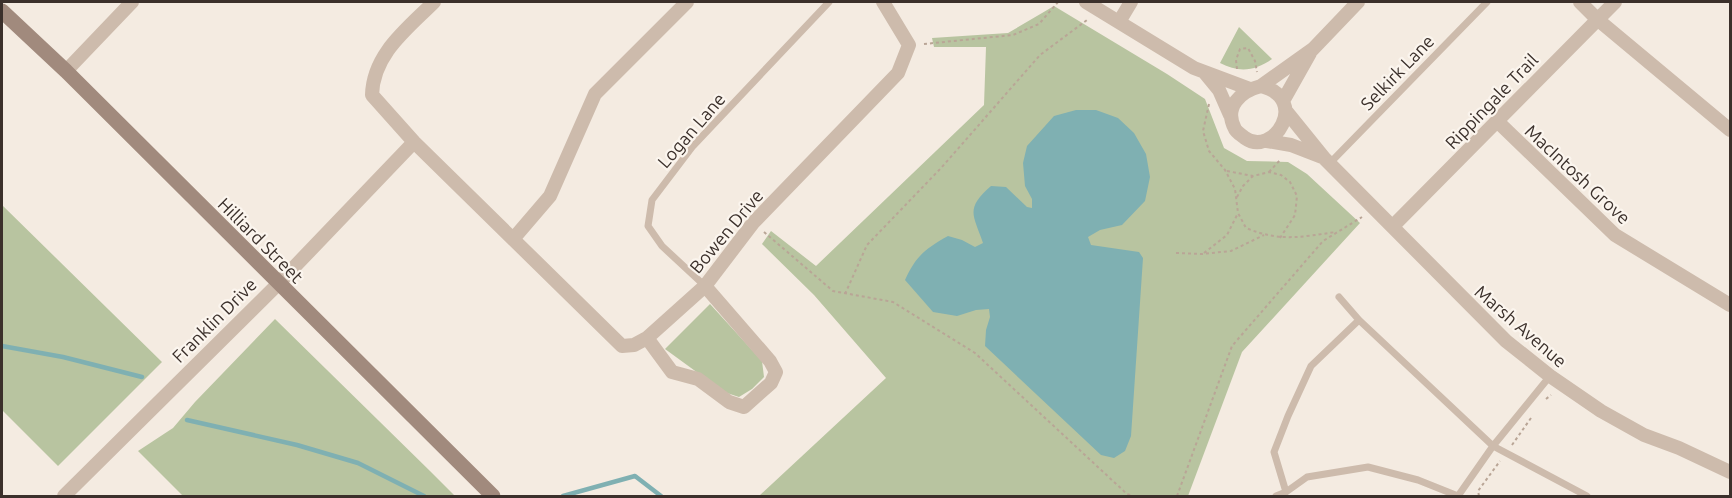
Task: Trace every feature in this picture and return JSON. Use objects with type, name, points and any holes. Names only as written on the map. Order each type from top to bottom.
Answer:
[{"type":"street","points":[[66,71],[132,2]]},
{"type":"street","name":"Bowen Drive","points":[[434,2],[385,52],[373,78],[372,95],[414,142],[622,346],[634,345],[647,338],[705,286],[753,223],[898,73],[909,45]]},
{"type":"street","points":[[513,238],[550,196],[595,94],[687,2]]},
{"type":"street","points":[[883,2],[909,45]]},
{"type":"street","points":[[1086,2],[1194,68],[1256,87],[1273,89],[1280,94],[1285,106]]},
{"type":"street","points":[[1119,22],[1131,2]]},
{"type":"street","points":[[1230,115],[1236,99],[1313,48],[1358,2]]},
{"type":"street","points":[[1580,2],[1597,19],[1731,130]]},
{"type":"street","name":"Rippingale Trail","points":[[1393,226],[1615,2]]},
{"type":"street","name":"Hilliard Street","points":[[2,12],[66,71],[493,496]]},
{"type":"street","points":[[1204,71],[1219,90],[1236,131],[1250,141],[1267,141],[1281,130],[1285,106],[1313,48]]},
{"type":"street","name":"Marsh Avenue","points":[[1285,106],[1327,161],[1506,341],[1550,376],[1601,411],[1644,435],[1731,472]]},
{"type":"street","name":"MacIntosh Grove","points":[[1497,121],[1616,236],[1731,305]]},
{"type":"street","name":"Marsh Avenue","points":[[1267,141],[1291,145],[1327,161]]},
{"type":"street","name":"Franklin Drive","points":[[64,496],[278,284],[414,142]]},
{"type":"street","points":[[647,338],[672,372],[698,379],[729,402],[744,407],[771,383],[776,372],[770,361],[705,286]]},
{"type":"lane","name":"Logan Lane","points":[[705,286],[662,246],[648,226],[652,200],[693,146],[829,2]]},
{"type":"lane","name":"Selkirk Lane","points":[[1327,161],[1487,2]]},
{"type":"lane","points":[[1339,297],[1359,320],[1493,446],[1587,496]]},
{"type":"lane","points":[[1286,492],[1274,452],[1288,416],[1311,366],[1359,320]]},
{"type":"lane","points":[[1276,496],[1286,492],[1307,477],[1368,467],[1418,480],[1458,496],[1493,446],[1550,376]]},
{"type":"path","points":[[909,45],[1012,35],[1039,24],[1058,2]]},
{"type":"path","points":[[844,294],[867,245],[942,167],[1040,55],[1087,20]]},
{"type":"path","points":[[1238,72],[1236,60],[1240,49],[1248,48],[1255,60],[1257,72]]},
{"type":"path","points":[[1209,103],[1203,130],[1209,151],[1225,170],[1235,189],[1238,213],[1246,228],[1280,238],[1339,232]]},
{"type":"path","points":[[1269,172],[1286,155]]},
{"type":"path","points":[[1225,170],[1253,176],[1269,172],[1281,175],[1290,182],[1297,196],[1295,215],[1280,238]]},
{"type":"path","points":[[1236,199],[1243,186],[1253,176]]},
{"type":"path","points":[[1177,496],[1232,346],[1323,241],[1377,210]]},
{"type":"path","points":[[1202,254],[1227,235],[1238,213]]},
{"type":"path","points":[[753,223],[833,291],[893,302],[975,353],[1127,494],[1133,496]]},
{"type":"path","points":[[1176,253],[1202,254],[1232,251],[1264,235]]},
{"type":"green space","points":[[1054,6],[1205,99],[1224,148],[1247,161],[1288,162],[1307,174],[1360,223],[1242,352],[1188,496],[759,496],[886,378],[814,295],[762,244],[771,231],[816,266],[984,105],[986,47],[934,47],[932,38],[1008,33]]},
{"type":"green space","points":[[1239,27],[1272,59],[1247,69],[1234,68],[1220,63]]},
{"type":"green space","points":[[2,205],[162,362],[58,466],[2,410]]},
{"type":"green space","points":[[710,304],[762,361],[764,377],[752,389],[739,397],[724,392],[665,349]]},
{"type":"green space","points":[[275,319],[455,496],[183,496],[138,451],[173,428]]},
{"type":"water","points":[[1076,110],[1096,110],[1118,118],[1134,133],[1146,154],[1150,177],[1145,201],[1122,225],[1100,230],[1088,237],[1091,245],[1139,252],[1143,258],[1131,436],[1125,451],[1114,458],[1101,455],[985,346],[990,317],[989,309],[976,310],[957,316],[933,312],[905,280],[922,254],[948,236],[975,247],[983,243],[974,218],[974,206],[991,186],[1006,187],[1027,207],[1032,208],[1032,199],[1025,186],[1023,163],[1027,146],[1054,116]]},
{"type":"waterway","points":[[2,346],[63,357],[142,377]]},
{"type":"waterway","points":[[187,420],[297,445],[358,463],[424,496]]},
{"type":"waterway","points":[[563,496],[635,476],[661,496]]}]
